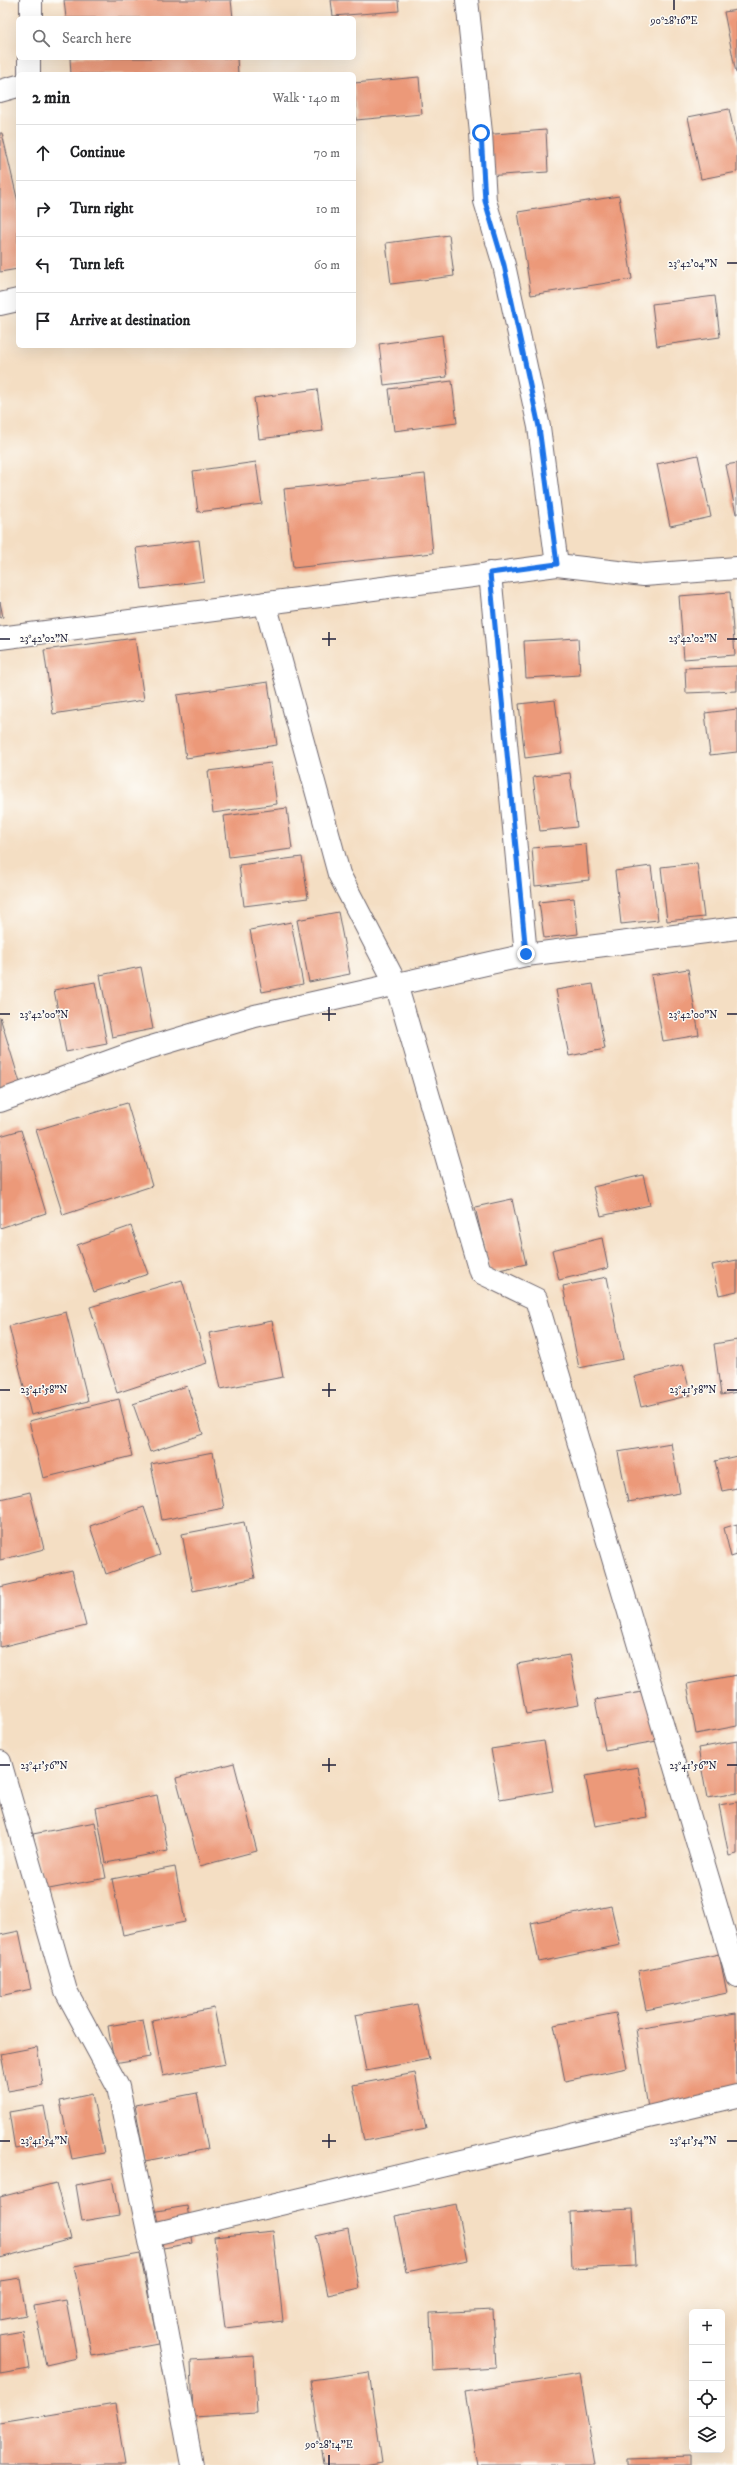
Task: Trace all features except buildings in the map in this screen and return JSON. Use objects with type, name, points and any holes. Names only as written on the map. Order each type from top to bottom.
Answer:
[{"type":"street","points":[[31,0],[31,16]]},
{"type":"street","points":[[467,0],[481,133],[485,201],[504,265],[539,427],[557,564]]},
{"type":"street","points":[[29,60],[29,72]]},
{"type":"street","points":[[0,91],[16,87]]},
{"type":"street","points":[[0,304],[16,300]]},
{"type":"street","points":[[0,638],[557,564],[644,575],[737,568]]},
{"type":"street","points":[[490,573],[526,954]]},
{"type":"street","points":[[265,603],[339,874],[396,984],[480,1272],[536,1299],[737,1976]]},
{"type":"street","points":[[0,1101],[138,1050],[256,1016],[526,954],[737,928]]},
{"type":"street","points":[[0,1762],[66,1991],[118,2087],[149,2235],[192,2465]]},
{"type":"street","points":[[149,2235],[737,2096]]},
{"type":"route","points":[[481,133],[485,201],[504,265],[539,427],[557,564],[490,573],[526,954]]}]
